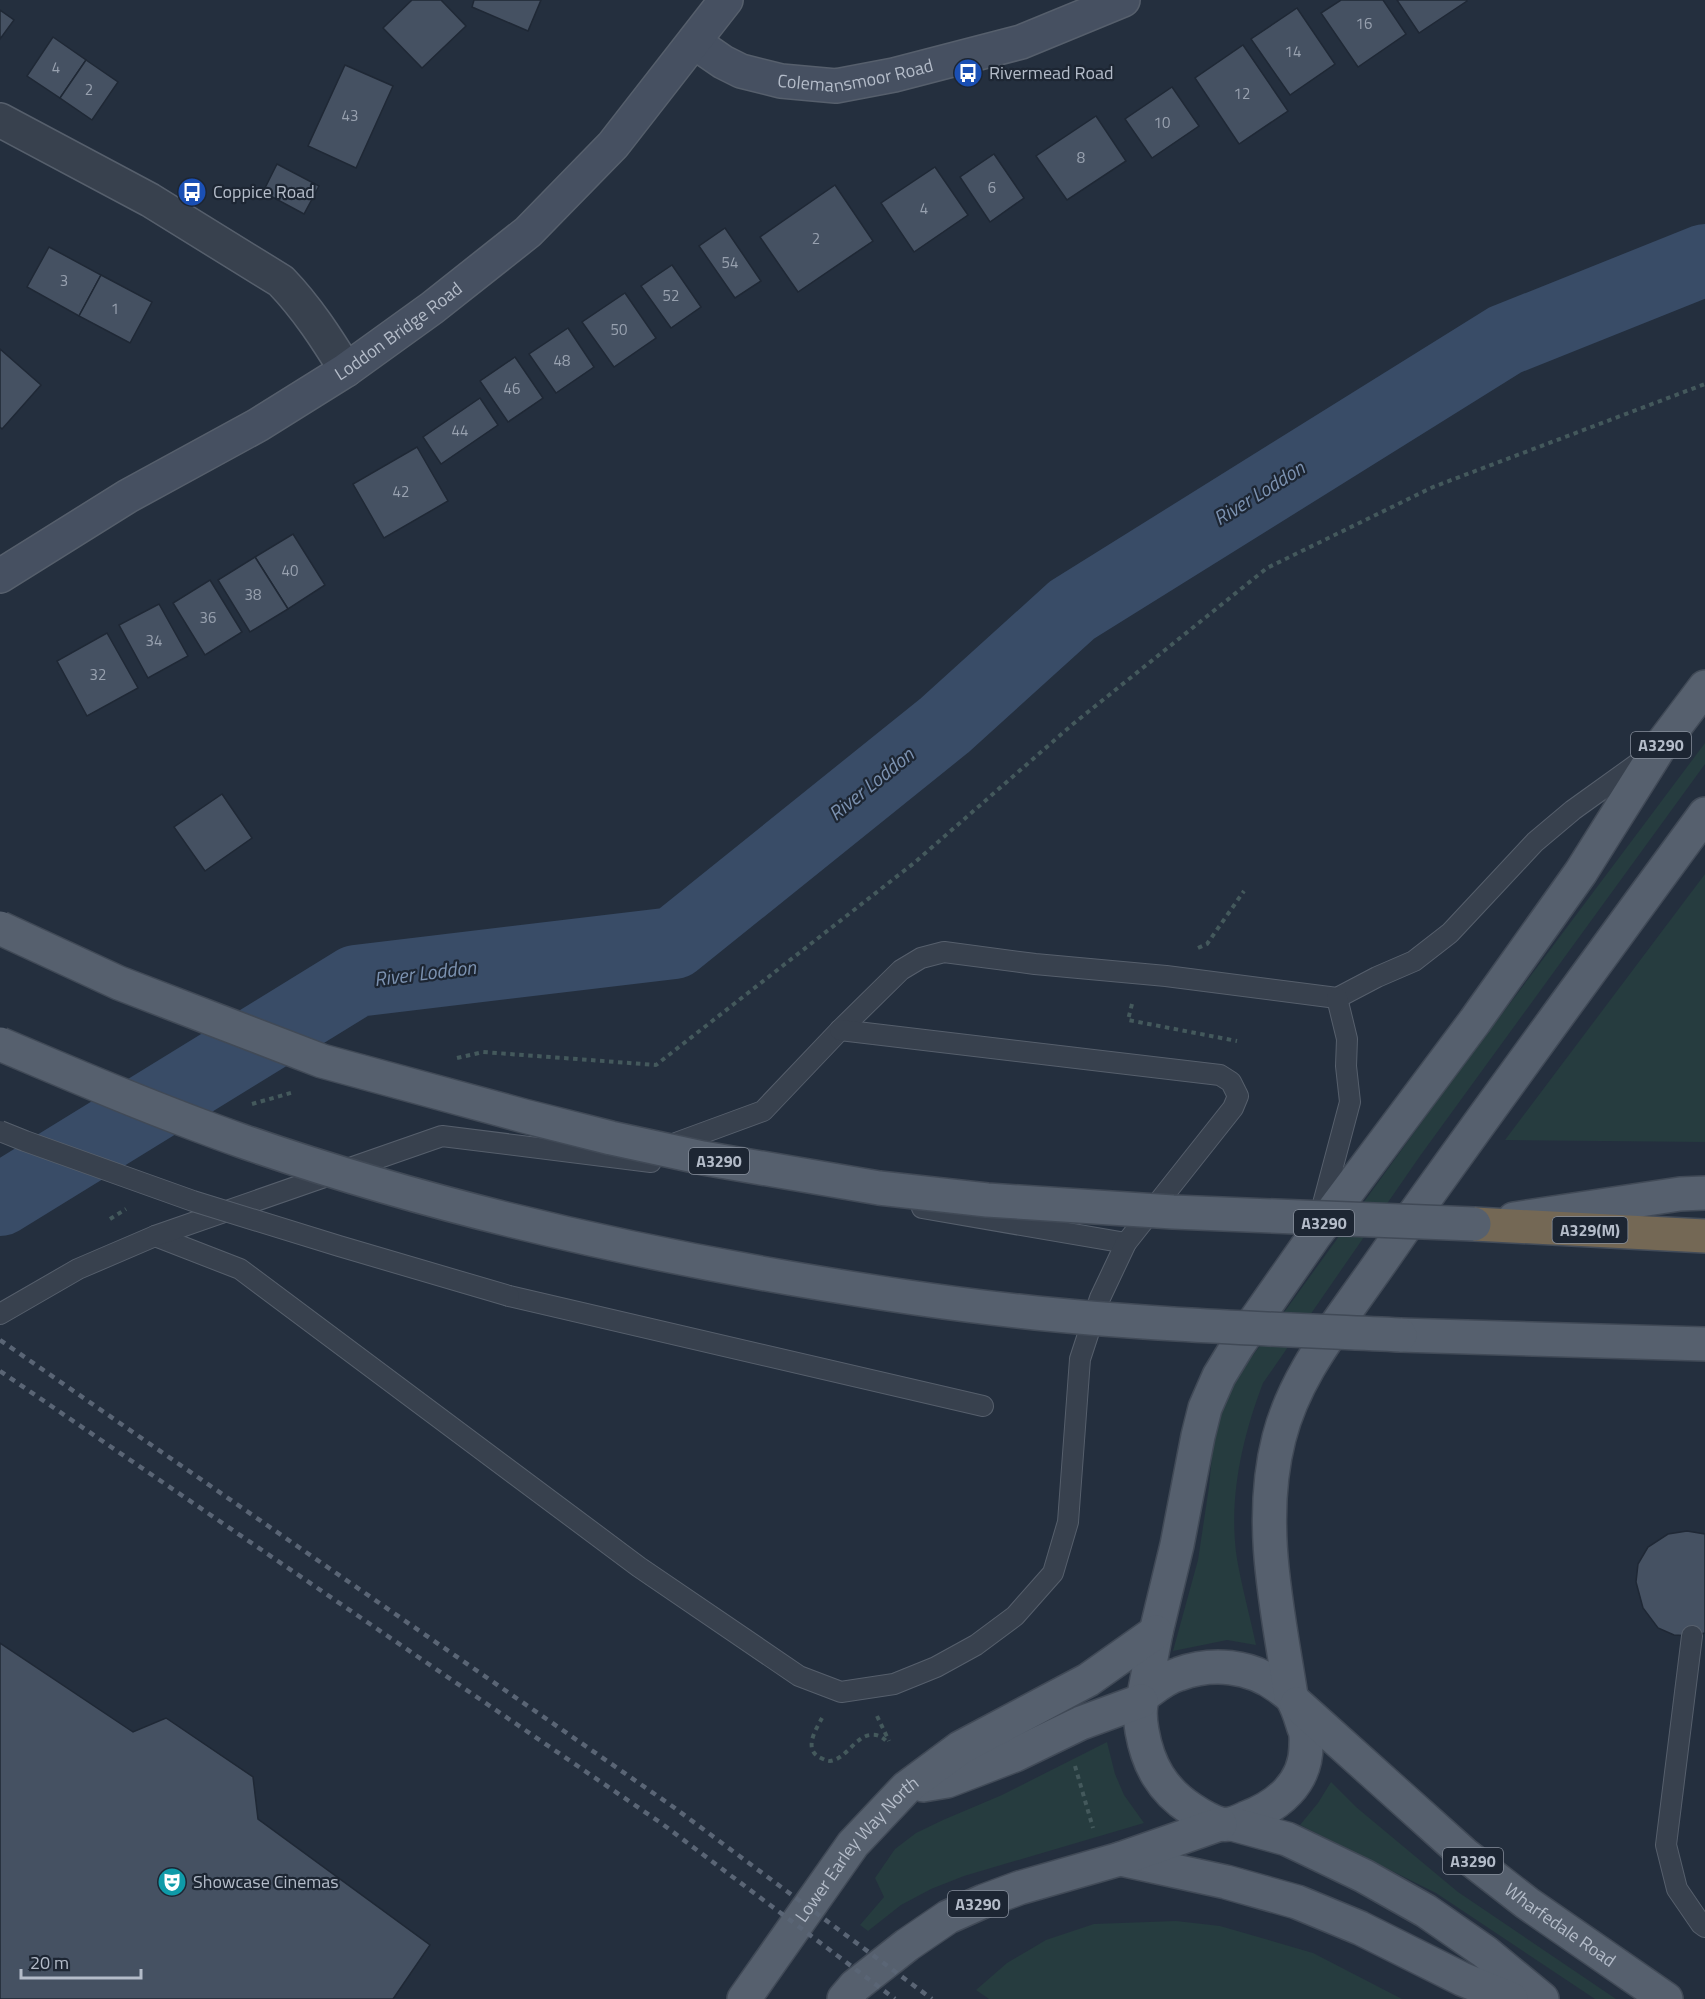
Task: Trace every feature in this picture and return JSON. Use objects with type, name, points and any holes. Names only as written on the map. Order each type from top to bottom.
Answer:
[{"type":"highway","name":"A329(M)","points":[[1474,1224],[1705,1236]]},
{"type":"main road","name":"A3290","points":[[1142,1698],[1177,1545],[1205,1407],[1220,1376],[1238,1345],[1315,1235],[1489,1003],[1581,872],[1659,748],[1705,687]]},
{"type":"main road","points":[[1226,1824],[1260,1813],[1279,1801],[1293,1787],[1306,1757],[1306,1734],[1293,1700],[1272,1567],[1269,1527],[1272,1467],[1279,1437],[1296,1388],[1317,1351],[1705,814]]},
{"type":"main road","name":"A3290","points":[[0,928],[119,983],[322,1061],[611,1138],[703,1158],[879,1188],[987,1200],[1184,1212],[1474,1224],[1680,1194],[1705,1193]]},
{"type":"main road","points":[[0,1044],[114,1092],[241,1140],[403,1192],[493,1217],[720,1266],[856,1289],[1017,1311],[1177,1324],[1400,1335],[1705,1344]]},
{"type":"main road","points":[[906,1788],[960,1748],[1088,1680],[1156,1632]]},
{"type":"main road","points":[[1293,1700],[1265,1677],[1236,1668],[1210,1667],[1179,1673],[1161,1682],[1142,1698],[1141,1724],[1145,1749],[1158,1778],[1175,1797],[1204,1817],[1287,1839],[1364,1876],[1426,1911],[1485,1952],[1542,1999]]},
{"type":"main road","name":"Lower Earley Way North","points":[[744,1999],[853,1844],[869,1824],[906,1788],[947,1781],[1015,1755],[1081,1723],[1142,1698]]},
{"type":"main road","name":"Wharfedale Road","points":[[1293,1700],[1464,1854],[1527,1903],[1666,1999]]},
{"type":"main road","name":"A3290","points":[[844,1999],[855,1986],[907,1945],[948,1917],[1108,1849],[1226,1824]]},
{"type":"main road","points":[[1108,1849],[1297,1902],[1360,1928],[1462,1979],[1511,1999]]},
{"type":"street","name":"Loddon Bridge Road","points":[[0,576],[128,496],[258,425],[346,370],[432,308],[528,232],[613,145],[726,0]]},
{"type":"street","name":"Colemansmoor Road","points":[[694,42],[741,71],[781,81],[836,86],[903,73],[1021,42],[1123,0]]},
{"type":"street","points":[[0,120],[150,200],[281,281],[298,298],[346,370]]},
{"type":"lane","points":[[633,1159],[763,1112],[840,1030],[901,970],[921,958],[944,952],[1035,964],[1150,974],[1336,998],[1414,961],[1450,933],[1535,842],[1573,810],[1659,748]]},
{"type":"lane","points":[[1315,1235],[1350,1102],[1346,1066],[1347,1039],[1336,998]]},
{"type":"lane","points":[[155,1236],[240,1269],[639,1567],[799,1676],[841,1692],[894,1684],[936,1666],[975,1645],[1015,1616],[1053,1573],[1068,1522],[1080,1359],[1100,1298],[1126,1243],[1233,1108],[1238,1095],[1231,1082],[1220,1076],[840,1030]]},
{"type":"lane","points":[[0,1131],[193,1201],[508,1296],[983,1406]]},
{"type":"lane","points":[[0,1314],[78,1269],[155,1236],[442,1136],[633,1159],[1126,1243]]},
{"type":"lane","points":[[1692,1636],[1666,1845],[1677,1889],[1705,1927]]},
{"type":"path","points":[[656,1065],[914,863],[1072,724],[1267,568],[1433,487],[1705,384]]},
{"type":"path","points":[[835,1690],[812,1738],[811,1748],[815,1755],[831,1761],[853,1747],[863,1737],[871,1735],[884,1738],[887,1742]]},
{"type":"path","points":[[1074,1763],[1108,1849]]},
{"type":"green space","points":[[1705,743],[1705,764],[1420,1156],[1263,1383],[1243,1447],[1234,1514],[1237,1559],[1256,1645],[1227,1640],[1173,1651],[1198,1560],[1214,1435],[1235,1380],[1442,1094]]},
{"type":"green space","points":[[1705,874],[1705,1142],[1505,1140]]},
{"type":"green space","points":[[1107,1742],[1115,1774],[1124,1795],[1144,1823],[964,1876],[931,1889],[901,1905],[868,1931],[860,1925],[884,1897],[875,1878],[895,1849],[916,1833],[1002,1795]]},
{"type":"green space","points":[[1331,1782],[1356,1807],[1458,1892],[1616,1999],[1595,1999],[1436,1893],[1300,1825]]},
{"type":"green space","points":[[1176,1921],[1220,1926],[1313,1953],[1402,1999],[989,1999],[976,1990],[1007,1963],[1046,1940],[1094,1924]]},
{"type":"building","points":[[412,0],[441,0],[466,26],[422,68],[383,28]]},
{"type":"building","points":[[474,0],[541,0],[528,31],[472,7]]},
{"type":"building","points":[[1341,0],[1383,0],[1406,34],[1358,67],[1321,13]]},
{"type":"building","points":[[1397,0],[1466,0],[1467,1],[1419,33]]},
{"type":"building","points":[[1297,8],[1335,64],[1290,95],[1251,39]]},
{"type":"building","points":[[0,10],[14,20],[0,39]]},
{"type":"building","points":[[53,37],[86,60],[60,98],[27,76]]},
{"type":"building","points":[[1243,45],[1288,111],[1239,144],[1195,78]]},
{"type":"building","points":[[86,60],[118,82],[92,120],[60,98]]},
{"type":"building","points":[[345,65],[393,86],[356,168],[308,146]]},
{"type":"building","points":[[1172,87],[1199,126],[1152,158],[1125,119]]},
{"type":"building","points":[[1096,116],[1126,161],[1067,200],[1036,156]]},
{"type":"building","points":[[994,154],[1024,198],[990,222],[960,177]]},
{"type":"building","points":[[277,164],[319,186],[304,214],[263,192]]},
{"type":"building","points":[[935,167],[968,215],[914,252],[881,203]]},
{"type":"building","points":[[835,185],[873,241],[798,292],[760,237]]},
{"type":"building","points":[[725,228],[761,281],[735,298],[699,246]]},
{"type":"building","points":[[49,247],[101,275],[79,316],[27,287]]},
{"type":"building","points":[[672,265],[701,307],[671,328],[641,286]]},
{"type":"building","points":[[101,275],[152,302],[130,343],[79,316]]},
{"type":"building","points":[[625,293],[656,338],[614,367],[582,322]]},
{"type":"building","points":[[568,328],[594,367],[556,393],[529,354]]},
{"type":"building","points":[[0,349],[41,385],[2,429],[0,427]]},
{"type":"building","points":[[515,357],[543,398],[508,422],[480,381]]},
{"type":"building","points":[[480,398],[498,425],[441,464],[423,437]]},
{"type":"building","points":[[417,447],[448,501],[384,538],[353,484]]},
{"type":"building","points":[[293,534],[325,585],[288,609],[255,557]]},
{"type":"building","points":[[255,557],[288,609],[250,632],[218,580]]},
{"type":"building","points":[[210,580],[242,632],[205,655],[173,603]]},
{"type":"building","points":[[159,604],[188,656],[148,678],[119,625]]},
{"type":"building","points":[[107,633],[138,688],[87,716],[57,661]]},
{"type":"building","points":[[222,794],[252,838],[205,871],[174,827]]},
{"type":"building","points":[[1687,1531],[1705,1534],[1705,1633],[1692,1636],[1674,1635],[1658,1628],[1643,1608],[1636,1582],[1638,1564],[1648,1547],[1668,1534]]},
{"type":"building","name":"Showcase Cinemas","points":[[0,1643],[133,1732],[166,1718],[253,1777],[258,1819],[430,1945],[393,1999],[0,1999]]},
{"type":"waterway","name":"River Loddon","points":[[0,1200],[356,981],[674,943],[945,725],[1072,610],[1505,340],[1705,260]]},
{"type":"railway","points":[[0,1340],[672,1806],[932,1999]]},
{"type":"railway","points":[[0,1371],[661,1823],[895,1999]]},
{"type":"place","name":"Rivermead Road","points":[[968,73]]},
{"type":"place","name":"Coppice Road","points":[[192,192]]},
{"type":"place","name":"Showcase Cinemas","points":[[172,1882]]}]
